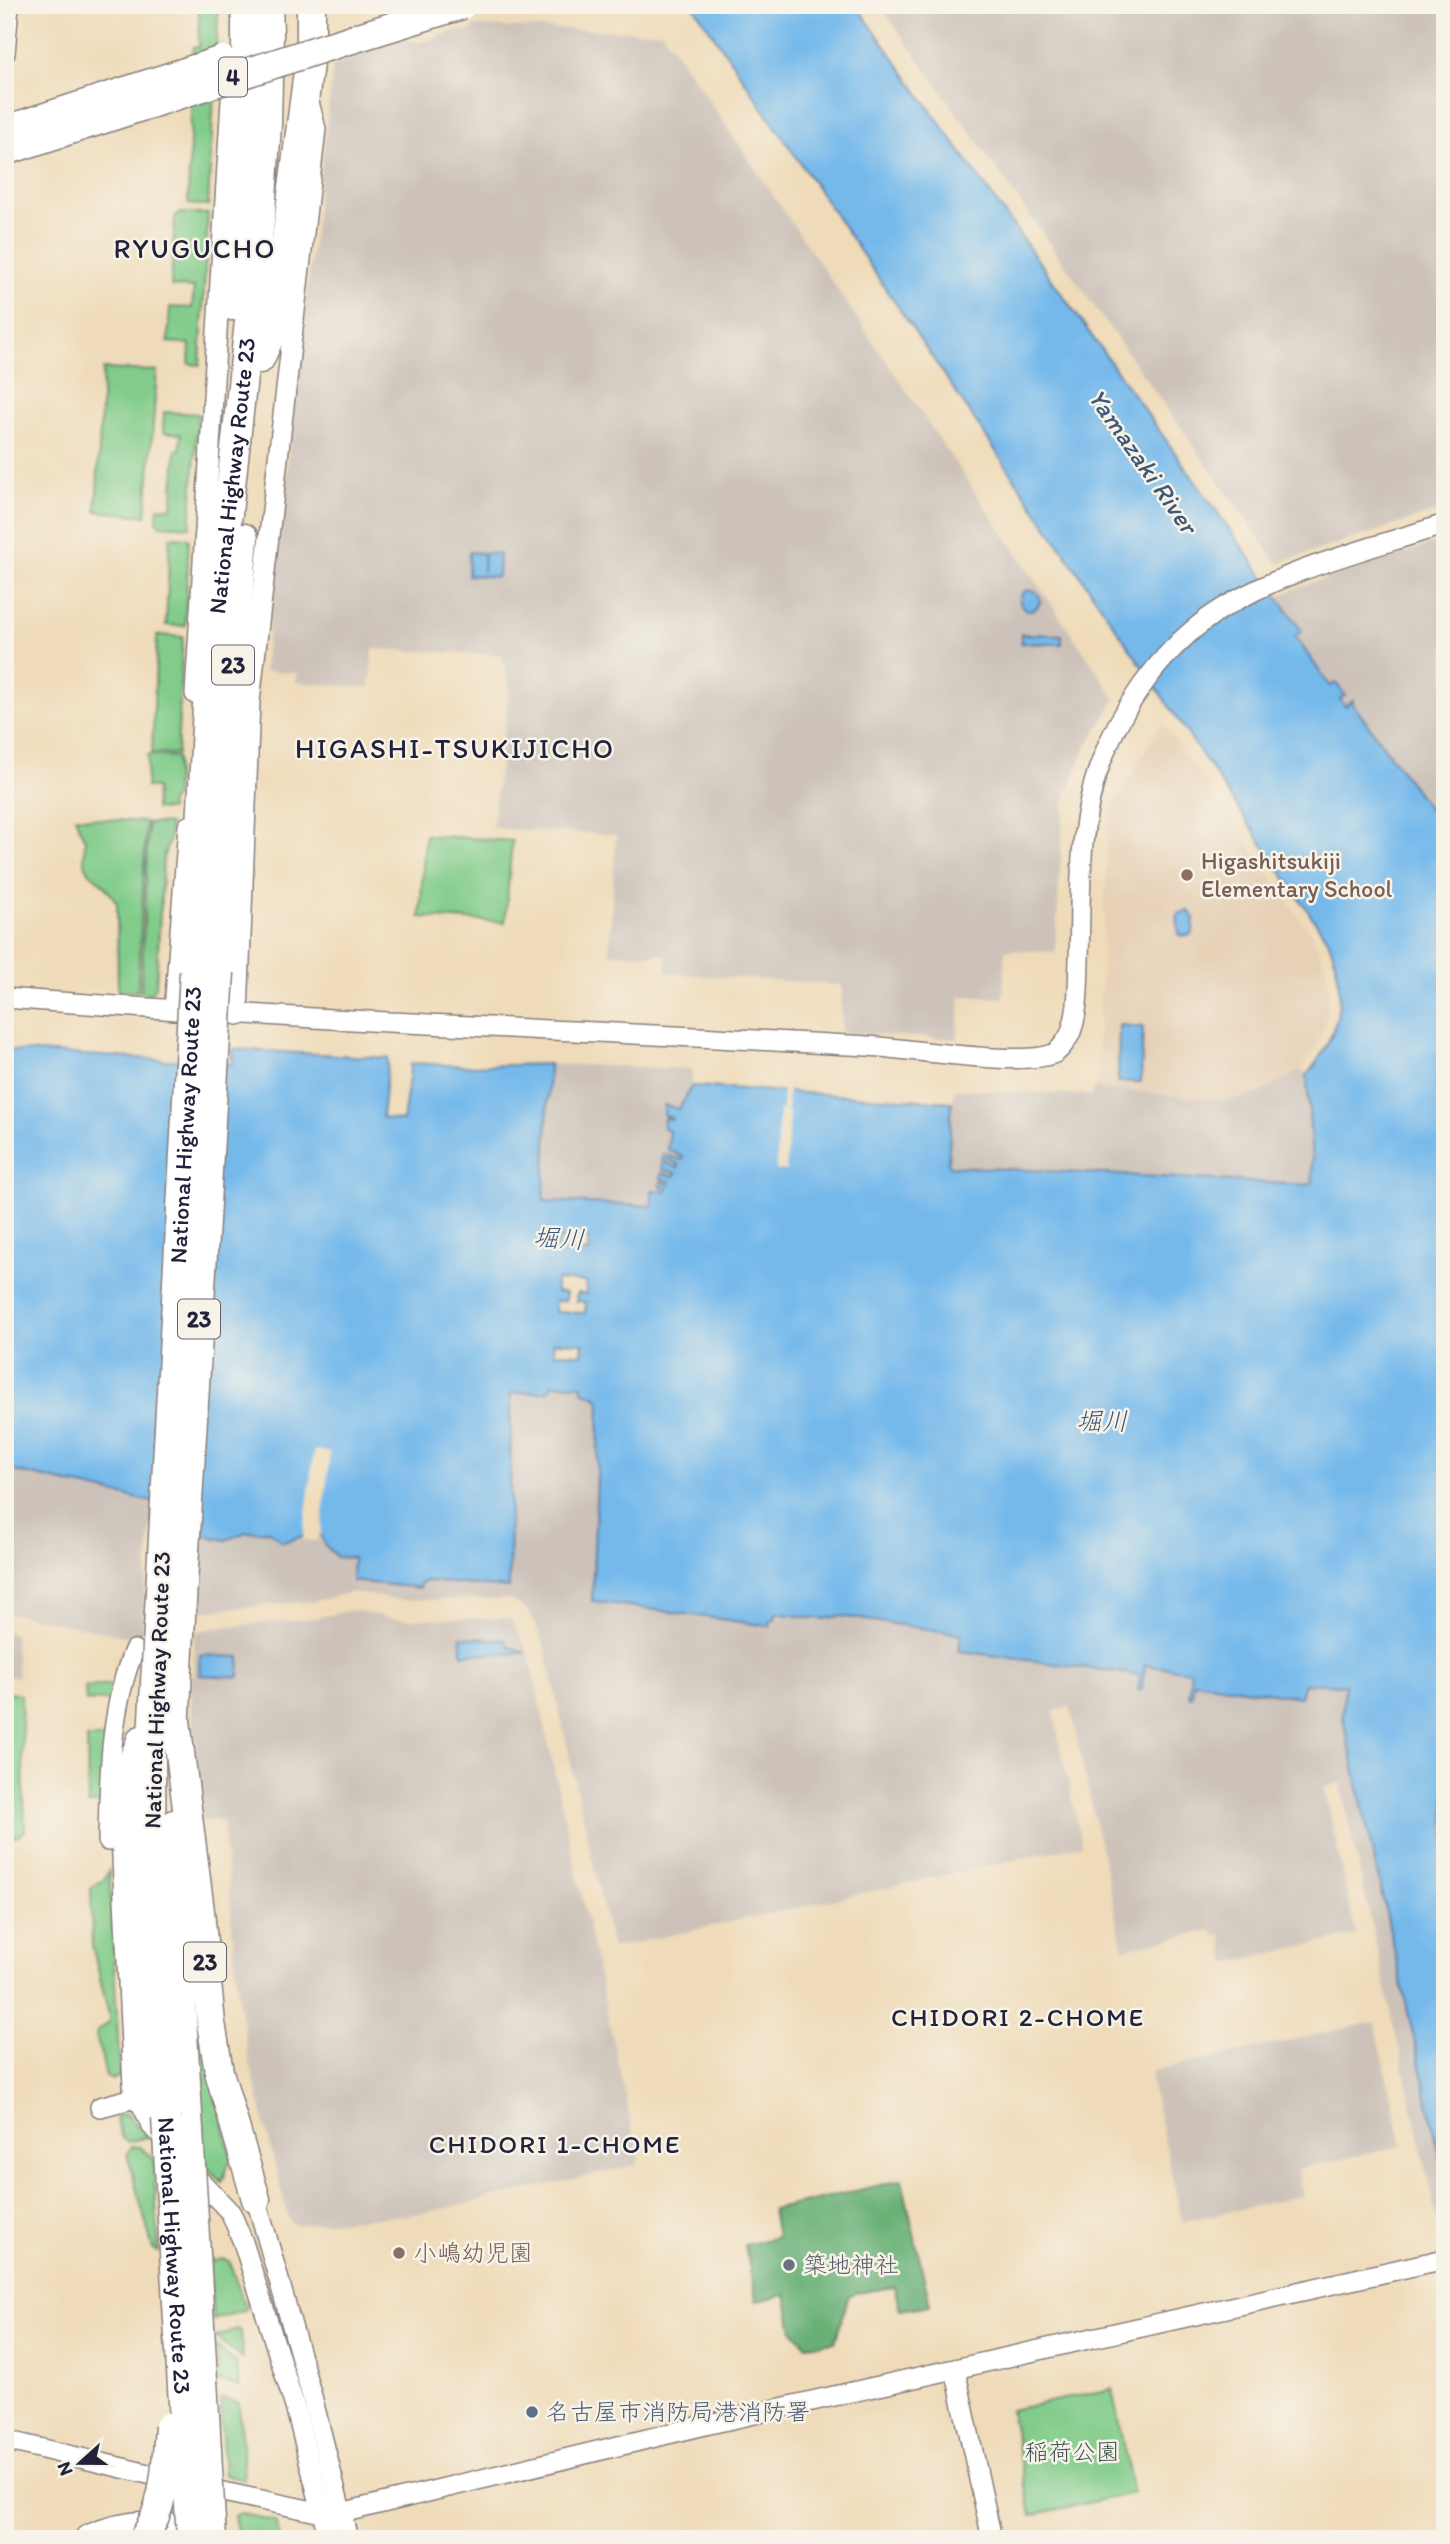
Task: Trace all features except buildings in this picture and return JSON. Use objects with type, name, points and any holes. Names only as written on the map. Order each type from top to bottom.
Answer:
[{"type":"highway","points":[[246,5],[246,101],[232,312],[251,368]]},
{"type":"highway","name":"National Highway Route 23","points":[[251,368],[267,98],[268,5]]},
{"type":"highway","name":"National Highway Route 23","points":[[212,2539],[178,2124],[152,1916],[150,1814],[165,1716],[156,1661],[207,705],[284,122],[284,5]]},
{"type":"highway","points":[[251,368],[275,326],[311,48],[311,5]]},
{"type":"highway","name":"4","points":[[5,130],[398,5]]},
{"type":"highway","name":"4","points":[[5,151],[462,5]]},
{"type":"highway","points":[[5,116],[72,94],[99,99]]},
{"type":"highway","name":"23","points":[[138,2097],[125,1826],[134,1758],[165,1716]]},
{"type":"highway","name":"23","points":[[165,1716],[200,1911],[211,2024],[219,2071],[256,2199]]},
{"type":"highway","name":"National Highway Route 23","points":[[178,2124],[177,2323],[191,2539]]},
{"type":"highway","name":"23","points":[[143,2539],[153,2520],[165,2477],[177,2323]]},
{"type":"highway","points":[[89,2539],[131,2525],[162,2525],[204,2539]]},
{"type":"street","points":[[5,53],[9,5]]},
{"type":"street","points":[[174,1010],[231,100],[246,66]]},
{"type":"street","points":[[238,1015],[250,701],[316,129],[306,87]]},
{"type":"street","points":[[5,998],[238,1015],[873,1046],[1000,1058],[1038,1057],[1057,1052],[1070,1036],[1077,1008],[1082,867],[1087,812],[1100,764],[1129,706],[1143,686],[1169,654],[1203,622],[1230,604],[1278,579],[1445,524]]},
{"type":"street","points":[[108,1841],[111,1762],[124,1673],[156,1661]]},
{"type":"street","points":[[100,2107],[138,2097],[152,2126],[231,2213],[243,2242],[332,2513],[348,2539]]},
{"type":"street","points":[[256,2199],[313,2400],[332,2513],[329,2539]]},
{"type":"street","points":[[5,2441],[145,2474],[332,2513],[705,2425],[1445,2259]]},
{"type":"street","points":[[955,2369],[992,2539]]},
{"type":"shaded area","points":[[880,5],[1445,5],[1445,509],[1277,563]]},
{"type":"shaded area","points":[[474,26],[662,32],[1116,699],[1086,747],[1064,801],[1055,952],[1005,950],[1003,998],[960,996],[958,1039],[841,1033],[842,985],[666,973],[666,955],[609,953],[616,835],[492,828],[509,688],[502,655],[373,649],[370,688],[296,682],[297,673],[264,671],[333,66],[401,39],[419,43],[456,30],[470,31]]},
{"type":"shaded area","points":[[1445,540],[1445,831],[1353,704],[1353,700],[1345,706],[1340,699],[1345,695],[1336,683],[1330,687],[1294,635],[1301,630],[1277,597],[1296,588]]},
{"type":"shaded area","name":"Higashitsukiji Elementary School","points":[[1162,722],[1312,936],[1329,979],[1326,1021],[1315,1050],[1301,1070],[1262,1092],[1228,1101],[1096,1088],[1109,814]]},
{"type":"shaded area","points":[[549,1064],[692,1069],[692,1086],[679,1109],[668,1116],[673,1119],[666,1129],[669,1131],[668,1150],[683,1156],[682,1160],[672,1155],[670,1160],[679,1165],[678,1168],[669,1164],[668,1170],[676,1173],[674,1176],[662,1178],[672,1181],[666,1192],[661,1191],[652,1206],[544,1201]]},
{"type":"shaded area","points":[[1301,1070],[1307,1075],[1314,1182],[1308,1185],[950,1166],[948,1163],[954,1089],[1090,1095],[1096,1088],[1228,1101],[1262,1092]]},
{"type":"shaded area","points":[[551,1384],[582,1385],[598,1397],[600,1402],[592,1601],[770,1626],[770,1619],[776,1613],[823,1619],[840,1616],[962,1634],[960,1651],[1140,1675],[1139,1690],[1142,1690],[1144,1665],[1192,1671],[1190,1696],[1194,1681],[1300,1697],[1304,1683],[1346,1685],[1342,1714],[1445,2180],[1445,2242],[1441,2238],[1340,1783],[1324,1787],[1356,1935],[1227,1963],[1221,1935],[1214,1936],[1212,1930],[1123,1949],[1070,1707],[1053,1711],[1082,1845],[612,1948],[545,1647],[529,1611],[509,1599],[398,1600],[352,1592],[315,1601],[197,1611],[203,1535],[226,1540],[246,1532],[270,1531],[276,1537],[294,1540],[302,1536],[316,1537],[321,1534],[325,1545],[334,1553],[354,1558],[352,1581],[418,1588],[421,1582],[426,1581],[509,1588],[511,1393],[545,1392]]},
{"type":"shaded area","points":[[5,1469],[153,1502],[141,1639],[5,1612]]},
{"type":"shaded area","points":[[352,1610],[397,1619],[508,1618],[529,1654],[639,2160],[636,2165],[424,2213],[295,2225],[289,2221],[248,2056],[238,1996],[223,1820],[202,1821],[191,1707],[195,1632],[316,1618]]},
{"type":"shaded area","points":[[5,1632],[14,1634],[18,1676],[5,1677]]},
{"type":"shaded area","points":[[1375,2022],[1402,2146],[1297,2169],[1303,2195],[1182,2222],[1150,2076],[1153,2071]]},
{"type":"green space","points":[[199,5],[212,5],[218,15],[208,206],[188,204],[193,47],[199,47]]},
{"type":"green space","points":[[180,213],[208,214],[200,365],[189,364],[190,344],[168,342],[170,307],[192,308],[194,288],[171,286],[175,217]]},
{"type":"green space","points":[[103,369],[157,371],[146,516],[96,511]]},
{"type":"green space","points":[[164,412],[198,414],[190,527],[161,525],[157,522],[158,507],[172,508],[176,450],[180,450],[181,434],[163,432]]},
{"type":"green space","points":[[170,537],[189,538],[185,626],[166,625]]},
{"type":"green space","points":[[157,635],[183,637],[177,754],[152,753]]},
{"type":"green space","points":[[148,755],[177,757],[175,795],[170,803],[170,810],[155,809],[156,788],[146,787]]},
{"type":"green space","points":[[75,817],[146,822],[138,991],[118,991],[117,903],[105,886],[89,872],[84,861],[85,840]]},
{"type":"green space","points":[[148,823],[170,824],[169,840],[163,858],[156,987],[149,994],[141,992]]},
{"type":"green space","points":[[425,835],[512,841],[505,922],[420,917]]},
{"type":"green space","points":[[111,1684],[116,1690],[114,1700],[86,1701],[85,1687]]},
{"type":"green space","points":[[16,1693],[21,1696],[25,1830],[19,1836],[5,1837],[5,1694]]},
{"type":"green space","points":[[87,1738],[108,1738],[101,1803],[88,1804]]},
{"type":"green space","points":[[109,1870],[120,2076],[112,2080],[106,2076],[96,2035],[97,2031],[109,2022],[109,2015],[92,1945],[91,1887],[104,1880]]},
{"type":"green space","points":[[192,2003],[197,2003],[231,2158],[222,2182],[202,2162]]},
{"type":"green space","points":[[127,2114],[147,2137],[128,2142],[122,2138],[115,2116]]},
{"type":"green space","points":[[131,2147],[140,2147],[153,2158],[159,2252],[153,2249],[127,2154]]},
{"type":"green space","points":[[902,2180],[930,2305],[900,2310],[894,2287],[856,2293],[848,2298],[835,2342],[806,2345],[793,2331],[786,2295],[756,2301],[745,2245],[777,2237],[772,2210]]},
{"type":"green space","points":[[223,2259],[229,2261],[246,2310],[213,2320],[209,2262]]},
{"type":"green space","points":[[237,2329],[241,2331],[242,2358],[215,2337]]},
{"type":"green space","points":[[216,2346],[236,2363],[239,2386],[219,2381]]},
{"type":"green space","name":"稲荷公園","points":[[1112,2389],[1133,2493],[1031,2515],[1010,2410]]},
{"type":"green space","points":[[220,2398],[239,2403],[244,2480],[224,2475]]},
{"type":"green space","points":[[239,2513],[275,2521],[281,2539],[239,2539],[234,2516]]},
{"type":"water","name":"堀川","points":[[693,5],[856,5],[1302,631],[1295,636],[1330,686],[1336,683],[1345,695],[1340,699],[1345,706],[1353,700],[1353,704],[1445,831],[1445,2179],[1342,1714],[1345,1685],[1304,1683],[1300,1697],[1194,1682],[1192,1696],[1189,1696],[1191,1671],[1145,1665],[1142,1690],[1138,1690],[1140,1675],[959,1651],[961,1634],[840,1616],[823,1619],[776,1613],[775,1619],[770,1620],[770,1626],[592,1601],[600,1402],[597,1397],[582,1391],[582,1385],[552,1384],[551,1389],[545,1392],[511,1393],[509,1588],[426,1581],[421,1583],[419,1588],[352,1581],[353,1558],[337,1557],[325,1545],[321,1535],[282,1542],[270,1531],[246,1532],[226,1540],[152,1524],[153,1502],[5,1469],[5,1050],[232,1064],[232,1049],[388,1058],[382,1118],[403,1121],[411,1063],[466,1066],[549,1064],[544,1201],[652,1206],[652,1190],[666,1192],[668,1189],[661,1187],[661,1181],[670,1185],[671,1182],[661,1178],[662,1173],[674,1176],[676,1173],[662,1169],[662,1163],[678,1168],[679,1165],[670,1160],[662,1160],[663,1154],[682,1160],[683,1157],[668,1150],[669,1131],[663,1128],[664,1118],[673,1119],[664,1115],[664,1105],[679,1109],[692,1086],[952,1102],[950,1166],[1308,1185],[1313,1182],[1307,1075],[1327,1044],[1338,1012],[1338,978],[1329,942]],"holes":[[[559,1239],[589,1240],[588,1252],[559,1250]],[[556,1280],[586,1282],[586,1294],[577,1293],[576,1301],[586,1302],[585,1313],[555,1312],[555,1301],[565,1301],[566,1293],[556,1292]],[[554,1342],[583,1343],[582,1354],[554,1353]]]},
{"type":"water","points":[[469,552],[483,553],[483,572],[484,553],[499,554],[498,577],[468,575]]},
{"type":"water","points":[[1030,590],[1037,593],[1040,600],[1037,607],[1030,610],[1023,607],[1020,600],[1023,593]]},
{"type":"water","points":[[1021,634],[1062,635],[1062,644],[1021,643]]},
{"type":"water","points":[[1189,911],[1194,918],[1193,932],[1189,936],[1179,935],[1177,914]]},
{"type":"water","points":[[1119,1025],[1143,1027],[1141,1082],[1118,1082]]},
{"type":"water","points":[[461,1637],[505,1640],[509,1646],[525,1653],[462,1654]]},
{"type":"water","points":[[200,1655],[240,1657],[239,1677],[199,1675]]},
{"type":"pier","points":[[783,1088],[788,1089],[789,1112],[786,1171],[776,1170]]},
{"type":"pier","points":[[314,1450],[330,1452],[321,1534],[316,1541],[303,1540]]},
{"type":"place","name":"Higashitsukiji Elementary School","points":[[1187,875]]},
{"type":"place","name":"小嶋幼児園","points":[[399,2253]]},
{"type":"place","name":"築地神社","points":[[789,2265]]},
{"type":"place","name":"名古屋市消防局港消防署","points":[[532,2412]]},
{"type":"district","name":"RYUGUCHO","points":[[195,248]]},
{"type":"district","name":"HIGASHI-TSUKIJICHO","points":[[455,748]]},
{"type":"district","name":"CHIDORI 2-CHOME","points":[[1018,2017]]},
{"type":"district","name":"CHIDORI 1-CHOME","points":[[555,2144]]},
{"type":"water label","name":"Yamazaki River","points":[[1143,461]]}]
